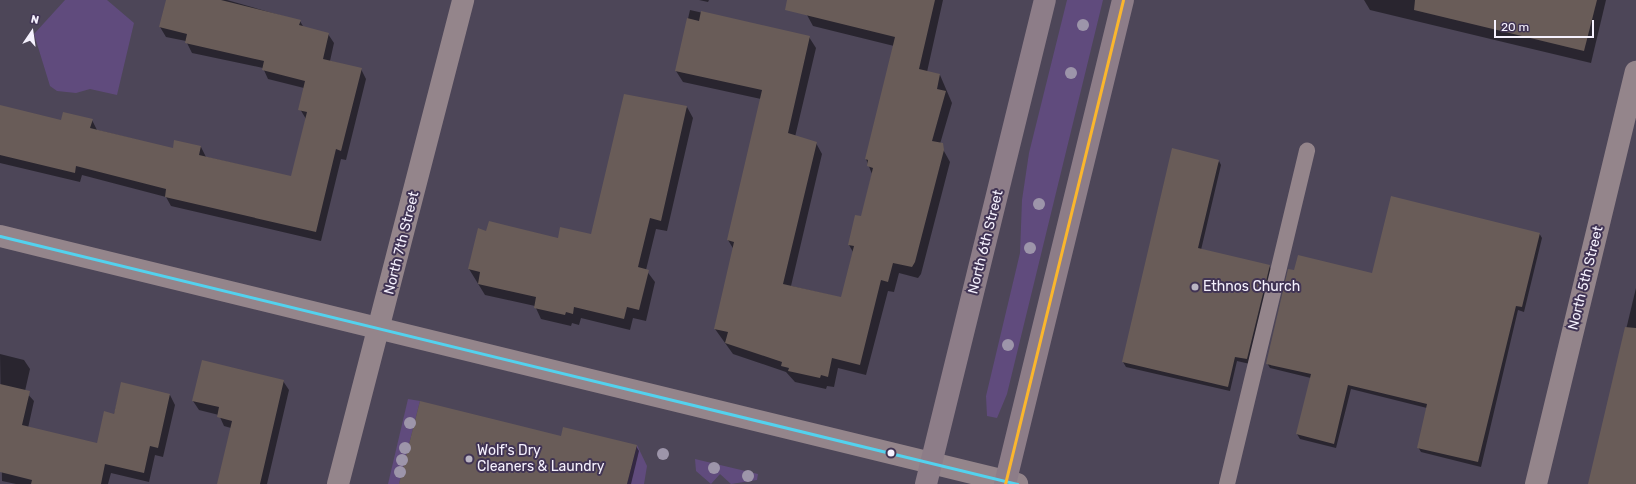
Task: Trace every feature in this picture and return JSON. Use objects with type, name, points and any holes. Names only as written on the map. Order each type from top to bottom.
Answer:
[{"type":"main road","name":"North 6th Street","points":[[929,474],[1045,0]]},
{"type":"main road","points":[[1009,483],[1124,0]]},
{"type":"street","name":"North 7th Street","points":[[338,484],[379,329],[462,0]]},
{"type":"street","name":"North 5th Street","points":[[1536,484],[1636,72]]},
{"type":"street","points":[[0,236],[379,329],[929,474],[1009,483]]},
{"type":"lane","points":[[1227,484],[1307,150]]},
{"type":"shaded area","points":[[65,0],[107,0],[134,23],[117,95],[90,89],[76,93],[57,91],[50,86],[34,34]]},
{"type":"shaded area","points":[[1067,0],[1103,0],[1007,394],[997,418],[987,416],[986,396],[1020,253],[1022,200],[1029,153]]},
{"type":"shaded area","points":[[408,399],[420,401],[399,484],[388,484]]},
{"type":"shaded area","points":[[637,445],[647,466],[644,484],[627,484]]},
{"type":"shaded area","points":[[695,459],[758,474],[757,480],[731,484],[720,474],[711,484],[696,471]]},
{"type":"building","points":[[166,0],[221,0],[301,20],[299,25],[329,33],[323,59],[362,68],[341,151],[336,149],[316,232],[165,197],[166,189],[76,166],[75,173],[0,155],[0,105],[61,120],[63,112],[93,119],[90,128],[173,148],[174,140],[201,146],[199,155],[291,176],[307,112],[298,110],[305,81],[262,70],[264,61],[185,43],[187,34],[159,27]]},
{"type":"building","points":[[787,0],[935,0],[919,69],[940,74],[937,89],[946,91],[932,141],[943,143],[944,150],[915,262],[912,267],[893,263],[888,282],[881,280],[860,365],[832,358],[828,377],[821,375],[820,378],[788,371],[789,368],[781,366],[782,362],[725,343],[728,332],[714,329],[734,242],[727,240],[762,90],[675,71],[687,18],[699,21],[701,11],[810,36],[788,133],[817,142],[783,284],[841,297],[854,246],[848,245],[855,215],[861,216],[873,168],[867,166],[868,160],[865,159],[895,37],[785,10]]},
{"type":"building","points":[[1415,0],[1597,0],[1584,51],[1414,10]]},
{"type":"building","points":[[624,94],[687,106],[661,221],[650,218],[638,267],[649,270],[639,310],[627,307],[624,319],[574,307],[573,314],[566,312],[565,315],[534,308],[536,297],[478,284],[480,272],[468,269],[478,228],[486,231],[489,221],[558,238],[560,227],[591,234]]},
{"type":"building","name":"Ethnos Church","points":[[1172,148],[1219,160],[1198,248],[1270,265],[1247,359],[1235,357],[1228,387],[1122,362]]},
{"type":"building","points":[[1391,196],[1540,233],[1522,307],[1516,306],[1478,462],[1417,448],[1427,404],[1348,385],[1334,444],[1296,434],[1311,374],[1266,364],[1288,269],[1294,270],[1298,255],[1372,273]]},
{"type":"building","points":[[1625,327],[1636,328],[1636,484],[1588,484]]},
{"type":"building","points":[[202,360],[284,380],[260,484],[217,484],[232,421],[217,417],[219,407],[192,401]]},
{"type":"building","points":[[121,382],[170,394],[158,448],[150,446],[144,473],[105,464],[101,484],[31,484],[32,480],[0,472],[0,384],[30,391],[22,425],[97,443],[104,411],[114,414]]},
{"type":"building","name":"Wolf's Dry Cleaners & Laundry","points":[[420,401],[561,436],[563,427],[637,445],[627,484],[399,484]]},
{"type":"transit line","points":[[1005,484],[1123,0]]},
{"type":"transit line","points":[[0,236],[1017,484]]},
{"type":"place","name":"Ethnos Church","points":[[1195,287]]},
{"type":"place","name":"Wolf's Dry Cleaners & Laundry","points":[[469,459]]}]
